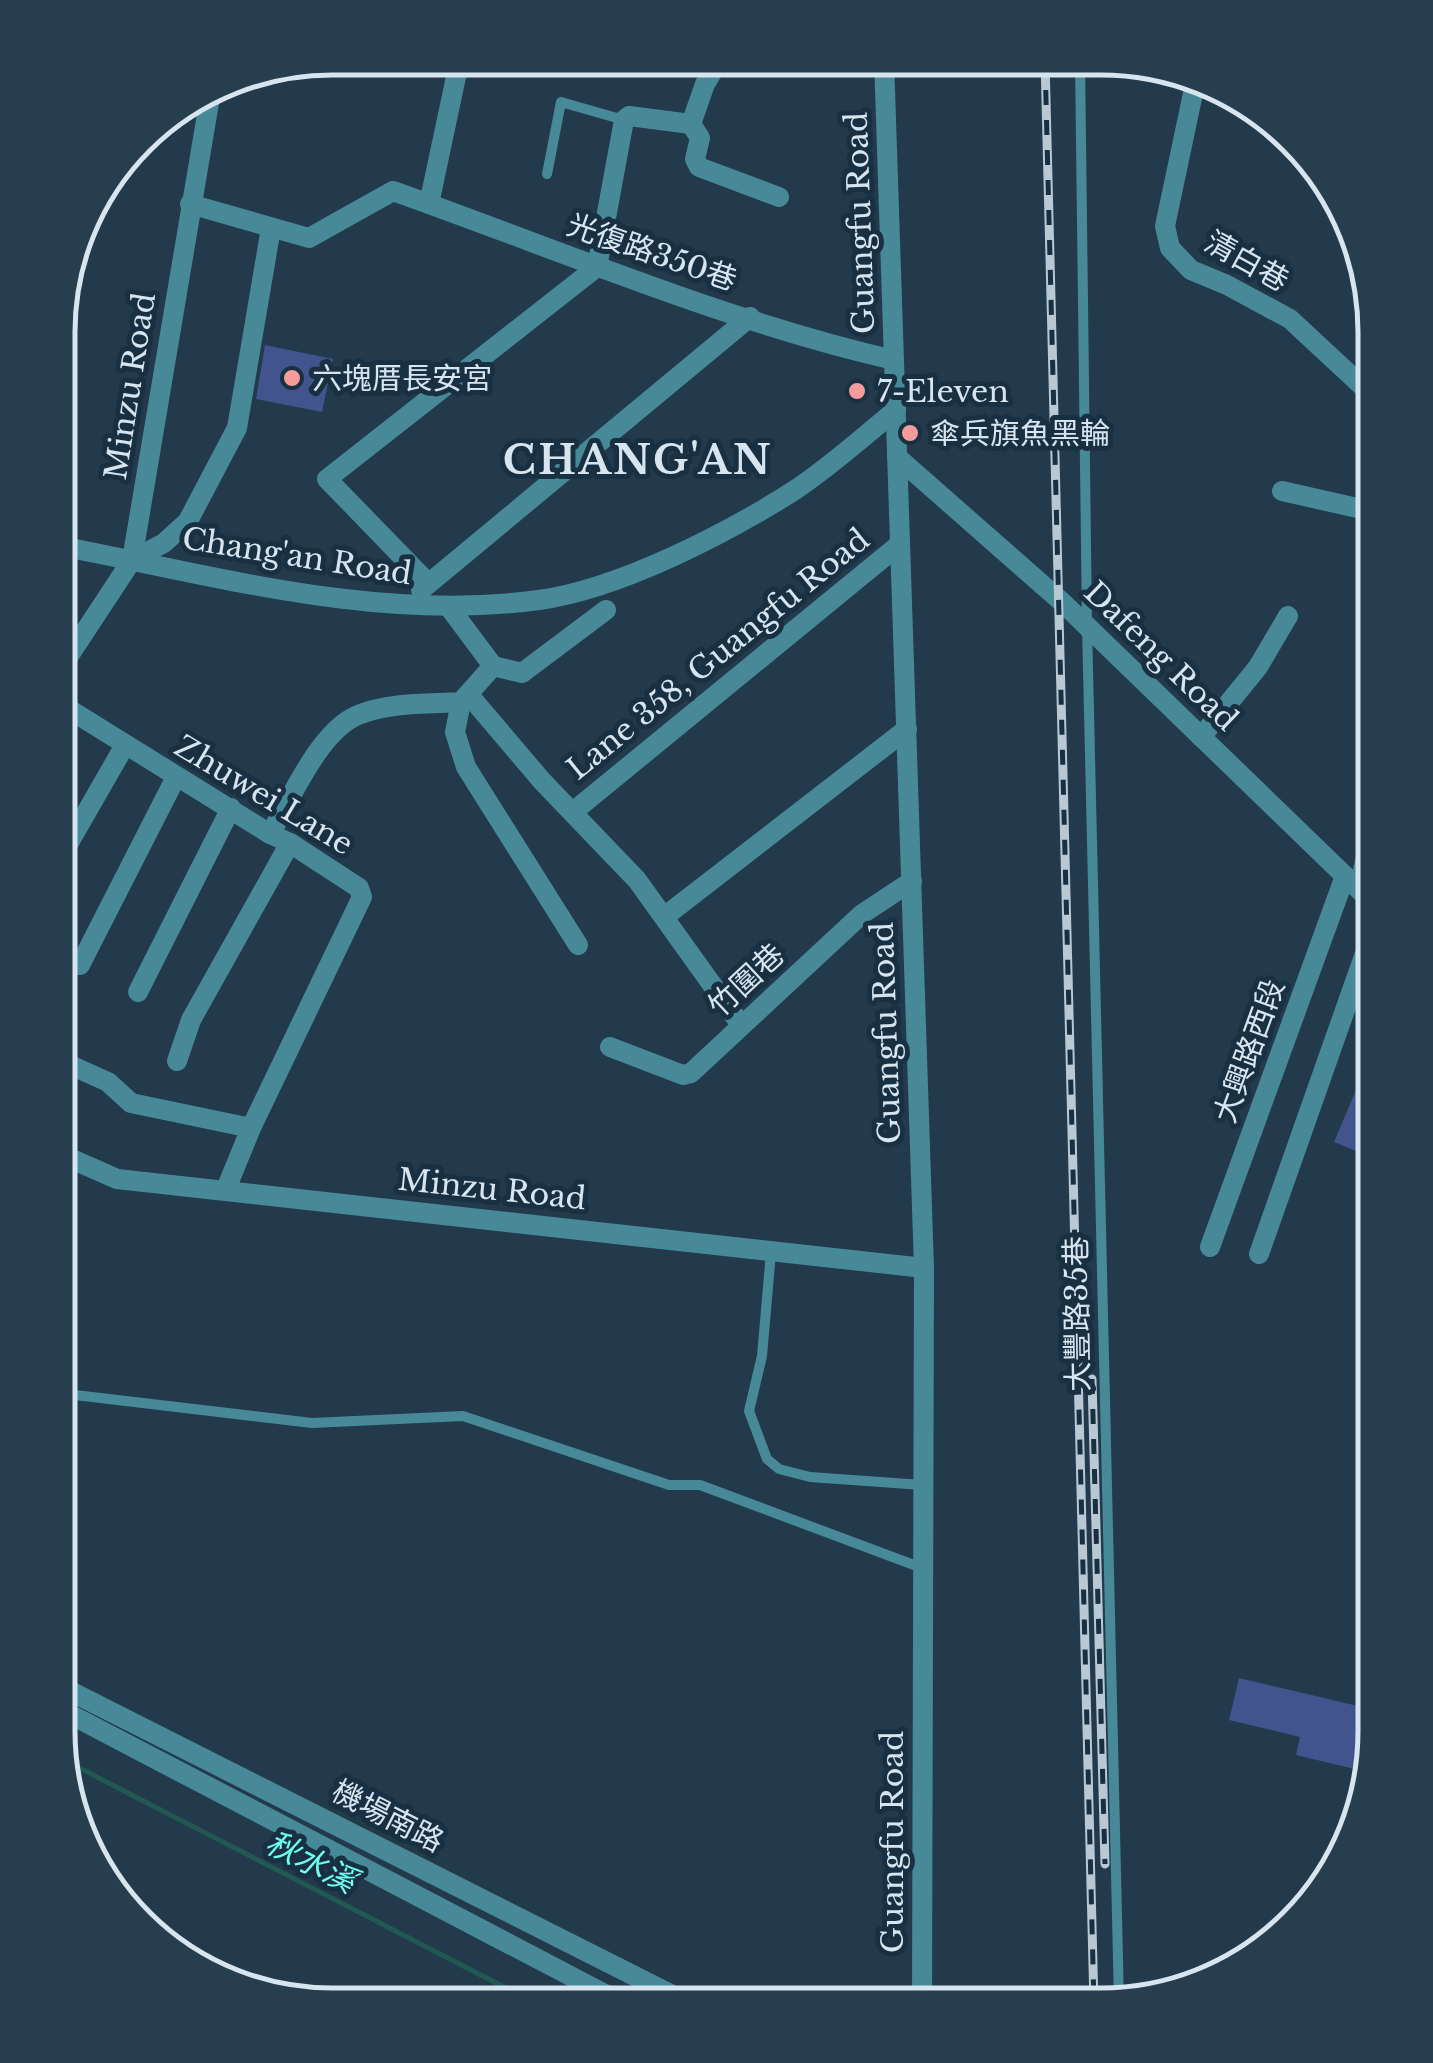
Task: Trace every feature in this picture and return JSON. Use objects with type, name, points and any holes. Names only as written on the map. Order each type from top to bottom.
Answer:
[{"type":"street","points":[[691,124],[710,75]]},
{"type":"street","name":"Guangfu Road","points":[[885,75],[924,1268],[922,1988]]},
{"type":"street","points":[[429,204],[456,76]]},
{"type":"street","name":"清白巷","points":[[1193,93],[1166,226],[1170,248],[1191,270],[1290,319],[1358,381]]},
{"type":"street","name":"Minzu Road","points":[[75,647],[132,560],[207,107]]},
{"type":"street","points":[[428,583],[327,480],[598,266],[624,120],[629,116],[691,124],[700,138],[694,159],[698,167],[779,197]]},
{"type":"street","name":"光復路350巷","points":[[270,228],[309,238],[393,191],[828,345],[894,360]]},
{"type":"street","points":[[132,560],[164,543],[188,521],[237,428],[270,228],[190,204]]},
{"type":"street","points":[[405,605],[750,317]]},
{"type":"street","name":"Chang'an Road","points":[[75,549],[321,596],[448,607],[541,600],[620,578],[723,532],[797,488],[896,410]]},
{"type":"street","name":"Dafeng Road","points":[[898,457],[1086,626],[1358,888]]},
{"type":"street","points":[[1282,491],[1358,508]]},
{"type":"street","name":"Lane 358, Guangfu Road","points":[[574,811],[900,544]]},
{"type":"street","points":[[448,607],[493,666],[522,672],[606,610]]},
{"type":"street","points":[[1201,737],[1258,667],[1288,616]]},
{"type":"street","points":[[493,666],[465,699],[455,732],[466,767],[578,944]]},
{"type":"street","points":[[465,699],[638,880],[741,1025]]},
{"type":"street","points":[[177,1061],[191,1020],[328,738],[357,715],[465,699]]},
{"type":"street","name":"Zhuwei Lane","points":[[75,713],[359,888],[362,898],[251,1128],[226,1189]]},
{"type":"street","points":[[664,917],[906,729]]},
{"type":"street","points":[[75,832],[125,745]]},
{"type":"street","points":[[75,962],[80,965],[176,778]]},
{"type":"street","points":[[138,992],[231,808]]},
{"type":"street","name":"大興路西段","points":[[1210,1246],[1358,866]]},
{"type":"street","name":"竹圍巷","points":[[610,1047],[683,1075],[691,1073],[862,914],[912,881]]},
{"type":"street","points":[[1259,1254],[1358,975]]},
{"type":"street","points":[[75,1067],[108,1082],[131,1104],[251,1128]]},
{"type":"street","name":"Minzu Road","points":[[75,1160],[117,1179],[924,1268]]},
{"type":"street","name":"機場南路","points":[[75,1693],[658,1988]]},
{"type":"street","name":"機場南路","points":[[75,1717],[593,1988]]},
{"type":"lane","name":"大豐路35巷","points":[[1080,75],[1086,626],[1119,1987]]},
{"type":"lane","points":[[547,174],[562,102],[624,120]]},
{"type":"lane","points":[[771,1251],[762,1356],[749,1410],[767,1458],[779,1469],[810,1477],[923,1485]]},
{"type":"lane","points":[[75,1394],[312,1423],[463,1416],[669,1484],[700,1485],[922,1568]]},
{"type":"building","name":"六塊厝長安宮","points":[[265,345],[333,359],[322,412],[256,399]]},
{"type":"building","points":[[1357,1086],[1357,1152],[1334,1142]]},
{"type":"building","points":[[1239,1678],[1357,1706],[1354,1769],[1296,1755],[1300,1737],[1229,1720]]},
{"type":"waterway","name":"秋水溪","points":[[78,1767],[506,1988]]},
{"type":"railway","points":[[1045,75],[1094,1988]]},
{"type":"railway","points":[[1092,1379],[1105,1864]]},
{"type":"place","name":"六塊厝長安宮","points":[[292,378]]},
{"type":"place","name":"7-Eleven","points":[[857,391]]},
{"type":"place","name":"傘兵旗魚黑輪","points":[[910,433]]},
{"type":"district","name":"CHANG'AN","points":[[638,460]]}]
